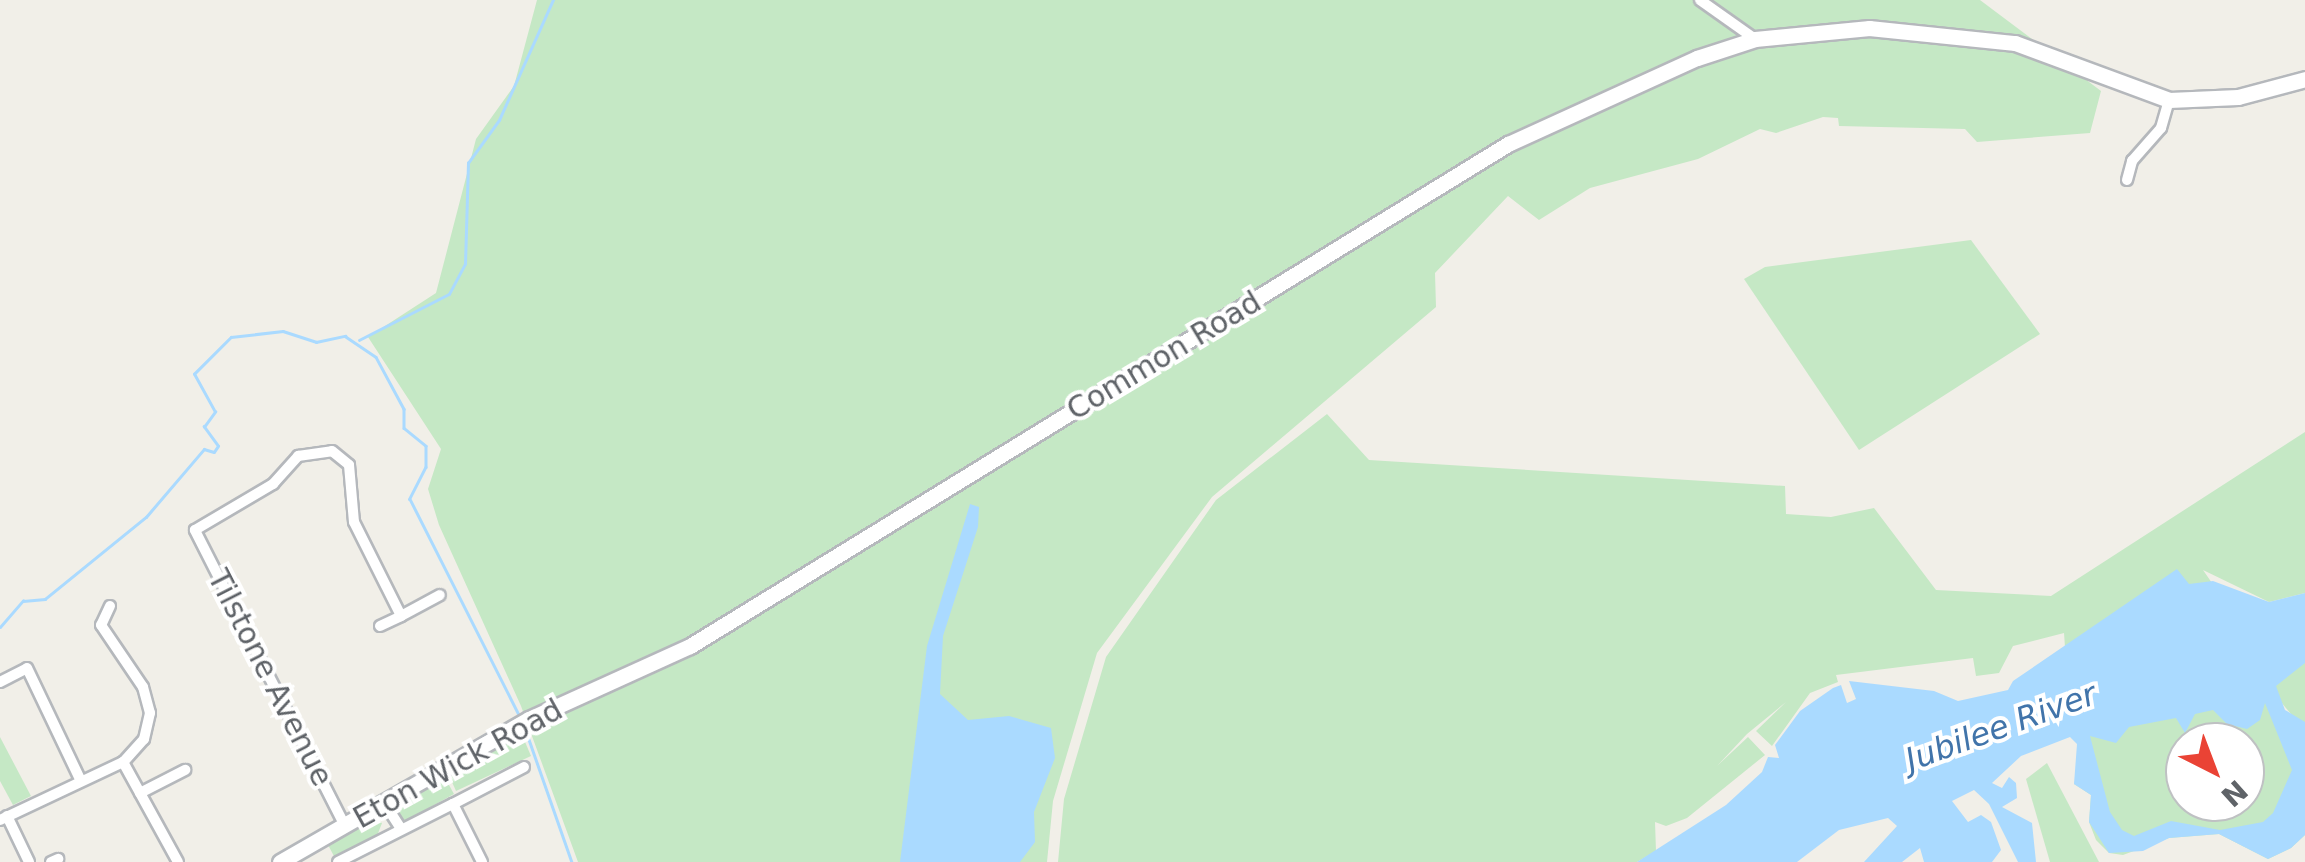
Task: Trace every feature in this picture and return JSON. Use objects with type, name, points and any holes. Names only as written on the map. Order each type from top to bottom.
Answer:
[{"type":"main road","name":"Common Road","points":[[585,697],[690,646],[1508,144],[1728,46],[1755,38],[1852,29],[1974,34],[2044,52],[2169,100]]},
{"type":"main road","points":[[2169,100],[2238,97],[2305,80]]},
{"type":"main road","name":"Eton Wick Road","points":[[280,862],[529,719],[585,697]]},
{"type":"street","points":[[1700,0],[1755,38]]},
{"type":"street","points":[[1728,21],[1728,46]]},
{"type":"street","points":[[2126,180],[2132,161],[2161,128],[2169,100]]},
{"type":"street","name":"Tilstone Avenue","points":[[345,826],[196,530],[272,484],[298,456],[332,452],[349,464],[354,522],[401,616]]},
{"type":"street","points":[[380,626],[440,595]]},
{"type":"street","points":[[28,862],[4,818],[123,762],[144,739],[150,713],[143,687],[100,624],[110,606]]},
{"type":"street","points":[[0,682],[27,668],[80,780]]},
{"type":"street","points":[[123,762],[178,862]]},
{"type":"street","points":[[338,862],[401,829],[455,808],[524,767]]},
{"type":"street","points":[[140,793],[184,770]]},
{"type":"street","points":[[385,804],[401,829]]},
{"type":"street","points":[[455,808],[482,862]]},
{"type":"green space","points":[[537,0],[1980,0],[2101,91],[2090,133],[1977,142],[1965,129],[1839,126],[1838,118],[1823,117],[1776,133],[1760,129],[1698,159],[1590,188],[1539,220],[1508,196],[1435,273],[1436,307],[1212,497],[1097,653],[1053,801],[1047,862],[578,862],[521,706],[439,525],[428,489],[441,449],[368,337],[436,293],[476,139],[514,86]]},
{"type":"green space","points":[[1971,240],[2040,334],[1859,450],[1744,279],[1765,267]]},
{"type":"green space","points":[[1327,414],[1369,460],[1785,486],[1786,514],[1831,517],[1874,508],[1936,590],[2051,596],[2305,432],[2305,593],[2269,602],[2203,570],[2212,583],[2066,662],[2064,633],[2013,646],[1999,673],[1976,676],[1973,658],[1836,675],[1838,682],[1810,693],[1772,746],[1756,731],[1786,702],[1747,734],[1717,766],[1748,737],[1765,755],[1687,818],[1666,826],[1655,822],[1656,851],[1637,862],[1058,862],[1064,799],[1106,657],[1216,500]]},
{"type":"green space","points":[[2305,658],[2305,835],[2291,848],[2268,859],[2219,834],[2169,838],[2123,855],[2109,853],[2096,840],[2089,822],[2091,795],[2074,784],[2088,732],[2263,690],[2300,725],[2272,691],[2273,683]]},
{"type":"green space","points":[[520,730],[531,756],[456,791],[448,773]]},
{"type":"green space","points":[[0,737],[31,796],[13,805],[0,781]]},
{"type":"green space","points":[[2047,763],[2099,862],[2050,862],[2026,779]]},
{"type":"green space","points":[[444,776],[454,794],[400,824],[394,814],[398,803]]},
{"type":"green space","points":[[370,818],[382,823],[377,836],[335,858],[327,843]]},
{"type":"water","points":[[970,504],[979,507],[978,527],[943,636],[940,694],[968,720],[1009,716],[1051,728],[1055,758],[1034,812],[1035,842],[1020,862],[900,862],[927,646]]},
{"type":"water","name":"Jubilee River","points":[[2177,569],[2189,584],[2213,581],[2269,602],[2305,593],[2305,663],[2276,686],[2285,710],[2305,722],[2305,835],[2291,848],[2268,859],[2219,834],[2169,838],[2143,851],[2109,853],[2089,822],[2091,795],[2074,784],[2077,744],[2070,737],[2021,756],[1992,783],[2002,788],[2009,777],[2016,783],[2017,798],[2002,807],[2032,823],[2036,862],[2018,862],[1989,804],[1974,790],[1952,801],[1968,822],[1981,815],[1991,822],[2001,850],[1992,862],[1924,862],[1920,848],[1902,862],[1864,862],[1897,826],[1888,818],[1839,830],[1797,862],[1637,862],[1726,805],[1762,772],[1768,757],[1779,758],[1775,745],[1800,711],[1833,688],[1841,685],[1847,703],[1856,699],[1849,681],[1934,691],[1958,701],[2008,690],[2013,681]]},
{"type":"waterway","points":[[359,340],[449,294],[465,264],[468,163],[499,120],[553,0]]},
{"type":"waterway","points":[[0,627],[23,601],[45,599],[146,517],[204,449],[214,452],[218,446],[204,427],[215,412],[194,374],[231,337],[283,331],[316,342],[345,336],[376,357],[404,409],[404,428],[426,446],[426,467],[410,499],[519,715]]},
{"type":"waterway","points":[[526,731],[572,862]]}]
